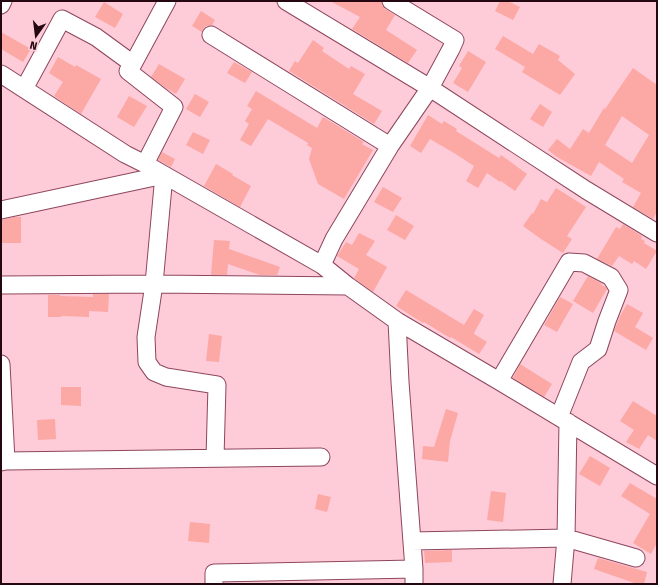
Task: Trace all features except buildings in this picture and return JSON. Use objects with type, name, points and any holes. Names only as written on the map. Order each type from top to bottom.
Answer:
[{"type":"street","points":[[1,5],[3,1]]},
{"type":"street","points":[[145,164],[174,107],[128,71],[134,64],[166,1]]},
{"type":"street","points":[[286,1],[430,88],[586,190],[657,232]]},
{"type":"street","points":[[322,265],[334,239],[390,146],[430,88],[455,40],[391,1]]},
{"type":"street","points":[[24,89],[62,19],[96,37],[134,64]]},
{"type":"street","points":[[211,35],[390,146]]},
{"type":"street","points":[[1,74],[125,154],[322,265],[397,322],[499,381],[657,476]]},
{"type":"street","points":[[1,210],[164,175]]},
{"type":"street","points":[[164,175],[154,284],[146,337],[146,362],[154,372],[166,377],[217,385],[215,458]]},
{"type":"street","points":[[499,381],[569,262],[584,263],[611,277],[619,290],[598,349],[581,362],[563,420],[566,538],[562,584]]},
{"type":"street","points":[[1,285],[154,284],[348,286]]},
{"type":"street","points":[[214,584],[214,573],[414,576],[397,322]]},
{"type":"street","points":[[1,364],[4,461],[321,457]]},
{"type":"street","points":[[412,541],[566,538],[636,558]]}]
